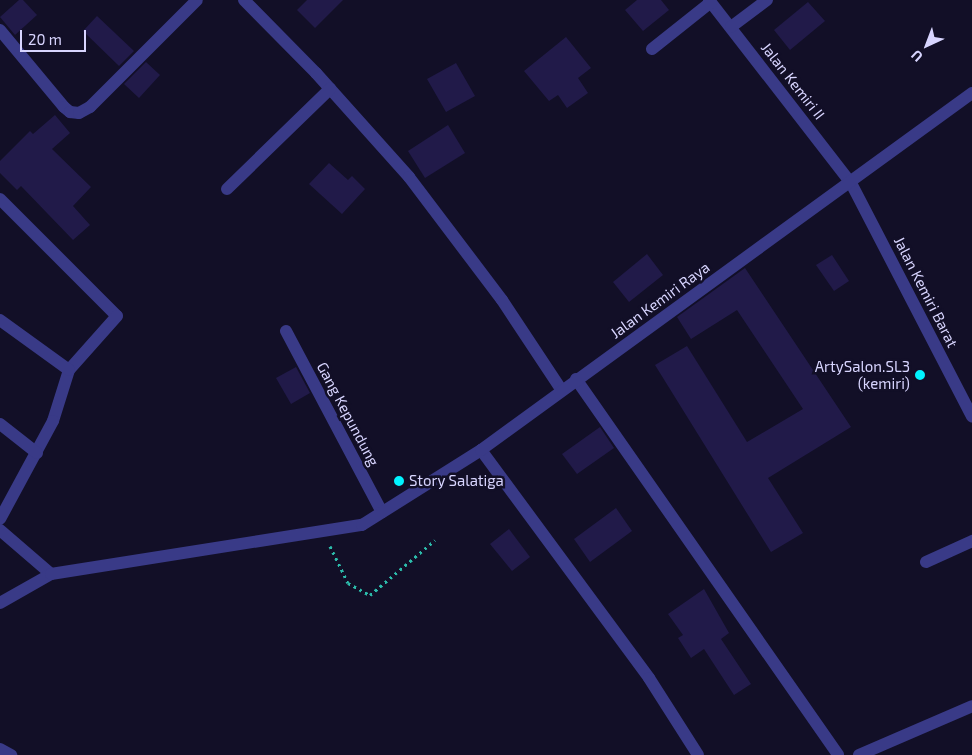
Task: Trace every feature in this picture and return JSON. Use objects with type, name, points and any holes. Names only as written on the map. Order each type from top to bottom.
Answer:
[{"type":"street","points":[[0,30],[64,107],[70,112],[79,112],[90,107],[196,0]]},
{"type":"street","points":[[244,0],[330,89],[409,177],[502,300],[561,388]]},
{"type":"street","points":[[731,27],[767,0]]},
{"type":"street","points":[[652,49],[710,1]]},
{"type":"street","name":"Jalan Kemiri II","points":[[710,1],[851,182]]},
{"type":"street","points":[[227,189],[330,89]]},
{"type":"street","name":"Jalan Kemiri Raya","points":[[323,532],[362,525],[481,450],[561,388],[851,182],[972,93]]},
{"type":"street","name":"Jalan Kemiri Barat","points":[[851,182],[972,416]]},
{"type":"street","points":[[0,199],[116,314],[116,320],[69,370],[53,421],[0,519]]},
{"type":"street","points":[[0,320],[69,370]]},
{"type":"street","name":"Gang Kepundung","points":[[286,331],[382,512]]},
{"type":"street","points":[[576,379],[838,755]]},
{"type":"street","points":[[0,424],[37,453]]},
{"type":"street","points":[[481,450],[649,678],[698,755]]},
{"type":"street","points":[[0,530],[51,574]]},
{"type":"street","points":[[0,603],[51,574],[323,532]]},
{"type":"street","points":[[926,562],[972,541]]},
{"type":"street","points":[[859,755],[972,706]]},
{"type":"street","points":[[0,749],[11,755]]},
{"type":"path","points":[[323,532],[348,583],[370,595],[435,540]]},
{"type":"building","points":[[19,0],[23,0],[37,15],[15,35],[0,17]]},
{"type":"building","points":[[307,0],[343,0],[315,28],[297,10]]},
{"type":"building","points":[[637,0],[661,0],[669,10],[643,31],[625,10]]},
{"type":"building","points":[[808,2],[825,21],[790,50],[774,30]]},
{"type":"building","points":[[97,16],[134,51],[119,66],[83,31]]},
{"type":"building","points":[[566,37],[591,68],[578,78],[588,93],[567,108],[558,95],[549,101],[524,71]]},
{"type":"building","points":[[146,62],[160,75],[139,98],[124,84]]},
{"type":"building","points":[[456,63],[475,96],[446,112],[427,79]]},
{"type":"building","points":[[55,115],[70,133],[52,149],[91,187],[73,206],[90,225],[73,240],[21,186],[17,190],[0,173],[0,161],[30,131],[33,134]]},
{"type":"building","points":[[448,125],[465,153],[425,178],[408,151]]},
{"type":"building","points":[[329,163],[348,180],[352,176],[365,189],[342,214],[309,184]]},
{"type":"building","points":[[647,254],[663,275],[629,302],[613,282]]},
{"type":"building","points":[[832,255],[849,281],[834,291],[816,265]]},
{"type":"building","points":[[745,268],[851,427],[768,478],[803,533],[771,552],[655,365],[687,346],[747,442],[803,409],[737,310],[691,339],[677,317]]},
{"type":"building","points":[[296,367],[310,393],[291,404],[276,378]]},
{"type":"building","points":[[600,427],[614,448],[577,474],[562,454]]},
{"type":"building","points":[[616,508],[632,531],[590,562],[574,539]]},
{"type":"building","points":[[509,529],[530,557],[512,571],[490,544]]},
{"type":"building","points":[[704,589],[729,633],[721,639],[751,684],[734,695],[704,649],[691,658],[678,638],[683,635],[668,614]]},
{"type":"place","name":"ArtySalon.SL3 (kemiri)","points":[[920,375]]},
{"type":"place","name":"Story Salatiga","points":[[399,481]]}]
